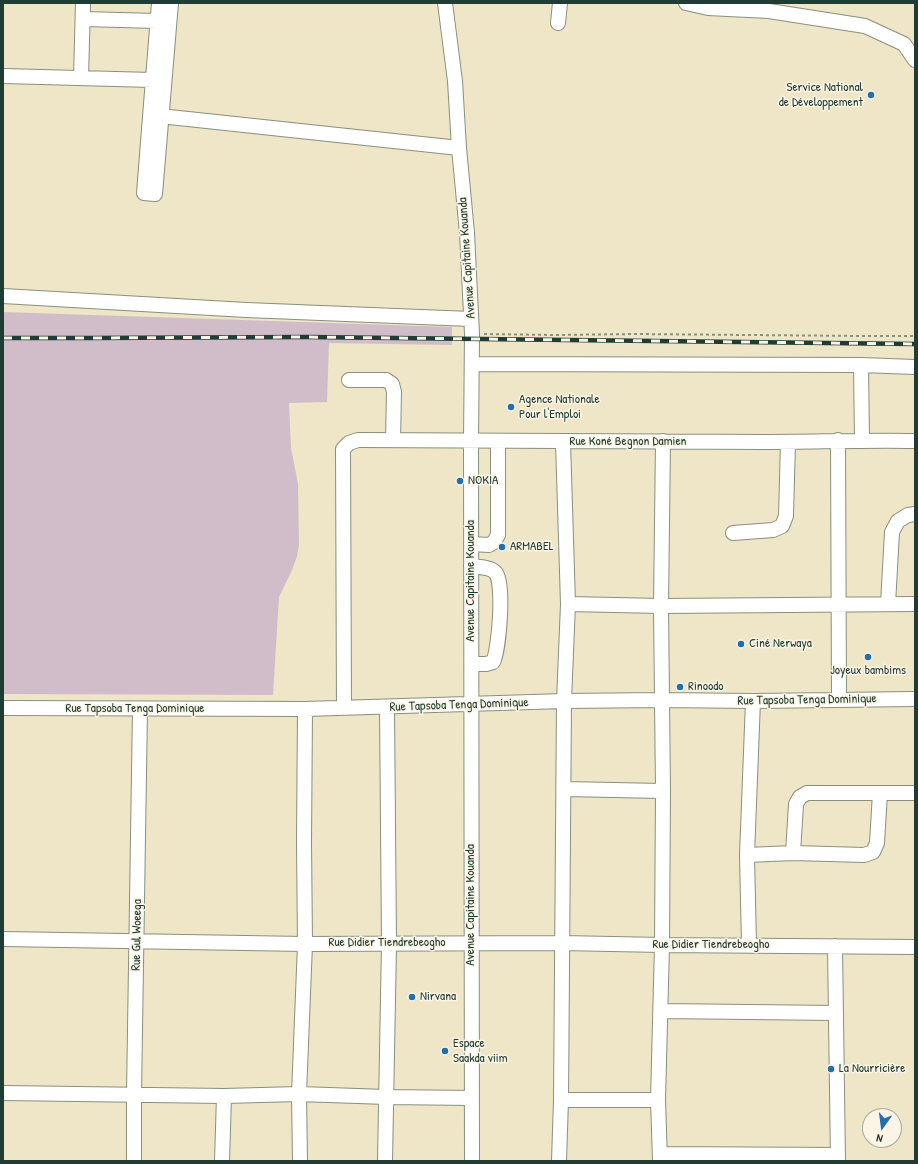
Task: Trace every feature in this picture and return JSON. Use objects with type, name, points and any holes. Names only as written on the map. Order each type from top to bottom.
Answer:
[{"type":"street","points":[[81,78],[83,3]]},
{"type":"street","points":[[159,3],[144,193],[155,194],[160,116],[171,3]]},
{"type":"street","name":"Avenue Capitaine Kouanda","points":[[445,3],[455,81],[459,148],[467,233],[473,364],[471,441],[472,1161]]},
{"type":"street","points":[[558,23],[560,3]]},
{"type":"street","points":[[686,3],[708,8],[769,11],[865,26],[904,44],[915,60]]},
{"type":"street","points":[[83,19],[157,21]]},
{"type":"street","points":[[3,76],[153,80]]},
{"type":"street","points":[[160,116],[459,148]]},
{"type":"street","points":[[3,296],[246,310],[471,319]]},
{"type":"street","points":[[473,364],[861,365],[915,367]]},
{"type":"street","points":[[861,365],[862,440]]},
{"type":"street","points":[[349,380],[386,380],[392,384],[394,392],[393,440]]},
{"type":"street","name":"Rue Koné Begnon Damien","points":[[344,708],[343,448],[349,443],[358,440],[563,442],[788,442],[838,440],[915,441]]},
{"type":"street","points":[[838,440],[839,700]]},
{"type":"street","points":[[471,544],[489,545],[494,542],[498,534],[498,441]]},
{"type":"street","points":[[663,441],[661,606],[663,791],[662,945],[658,1100],[660,1158],[838,1158],[835,946]]},
{"type":"street","points":[[559,1161],[561,1100],[564,701],[568,604],[563,442]]},
{"type":"street","points":[[733,533],[773,530],[782,526],[786,516],[788,442]]},
{"type":"street","points":[[888,604],[892,532],[898,521],[915,514]]},
{"type":"street","points":[[471,566],[495,572],[500,581],[499,637],[496,656],[493,662],[486,664],[472,664]]},
{"type":"street","points":[[568,604],[661,606],[915,604]]},
{"type":"street","name":"Rue Tapsoba Tenga Dominique","points":[[3,708],[306,709],[564,701],[915,700]]},
{"type":"street","points":[[749,946],[746,854],[753,701]]},
{"type":"street","points":[[385,1161],[389,944],[387,707]]},
{"type":"street","name":"Rue Gul Woeega","points":[[134,1161],[140,709]]},
{"type":"street","points":[[300,1161],[299,1094],[305,944],[304,842],[306,709]]},
{"type":"street","points":[[564,789],[663,791]]},
{"type":"street","points":[[793,853],[796,804],[800,797],[807,793],[915,793]]},
{"type":"street","points":[[746,854],[793,853],[864,855],[873,852],[877,843],[880,793]]},
{"type":"street","name":"Rue Didier Tiendrebeogho","points":[[3,939],[305,944],[562,943],[915,947]]},
{"type":"street","points":[[661,1011],[836,1013]]},
{"type":"street","points":[[3,1093],[224,1096],[299,1094],[472,1098]]},
{"type":"street","points":[[222,1161],[224,1096]]},
{"type":"street","points":[[561,1100],[658,1100]]},
{"type":"path","points":[[472,334],[915,336]]},
{"type":"shaded area","points":[[3,312],[452,327],[452,345],[329,343],[327,402],[289,403],[291,448],[298,484],[299,545],[292,570],[279,597],[273,695],[3,694]]},
{"type":"railway","points":[[3,338],[307,337],[915,344]]},
{"type":"place","name":"Service National de Développement","points":[[871,95]]},
{"type":"place","name":"Agence Nationale Pour l'Emploi","points":[[511,407]]},
{"type":"place","name":"NOKIA","points":[[460,481]]},
{"type":"place","name":"ARMABEL","points":[[502,547]]},
{"type":"place","name":"Ciné Nerwaya","points":[[741,644]]},
{"type":"place","name":"Joyeux bambims","points":[[868,657]]},
{"type":"place","name":"Rinoodo","points":[[680,687]]},
{"type":"place","name":"Nirvana","points":[[412,997]]},
{"type":"place","name":"Espace Saakda viim","points":[[445,1051]]},
{"type":"place","name":"La Nourricière","points":[[831,1069]]}]
